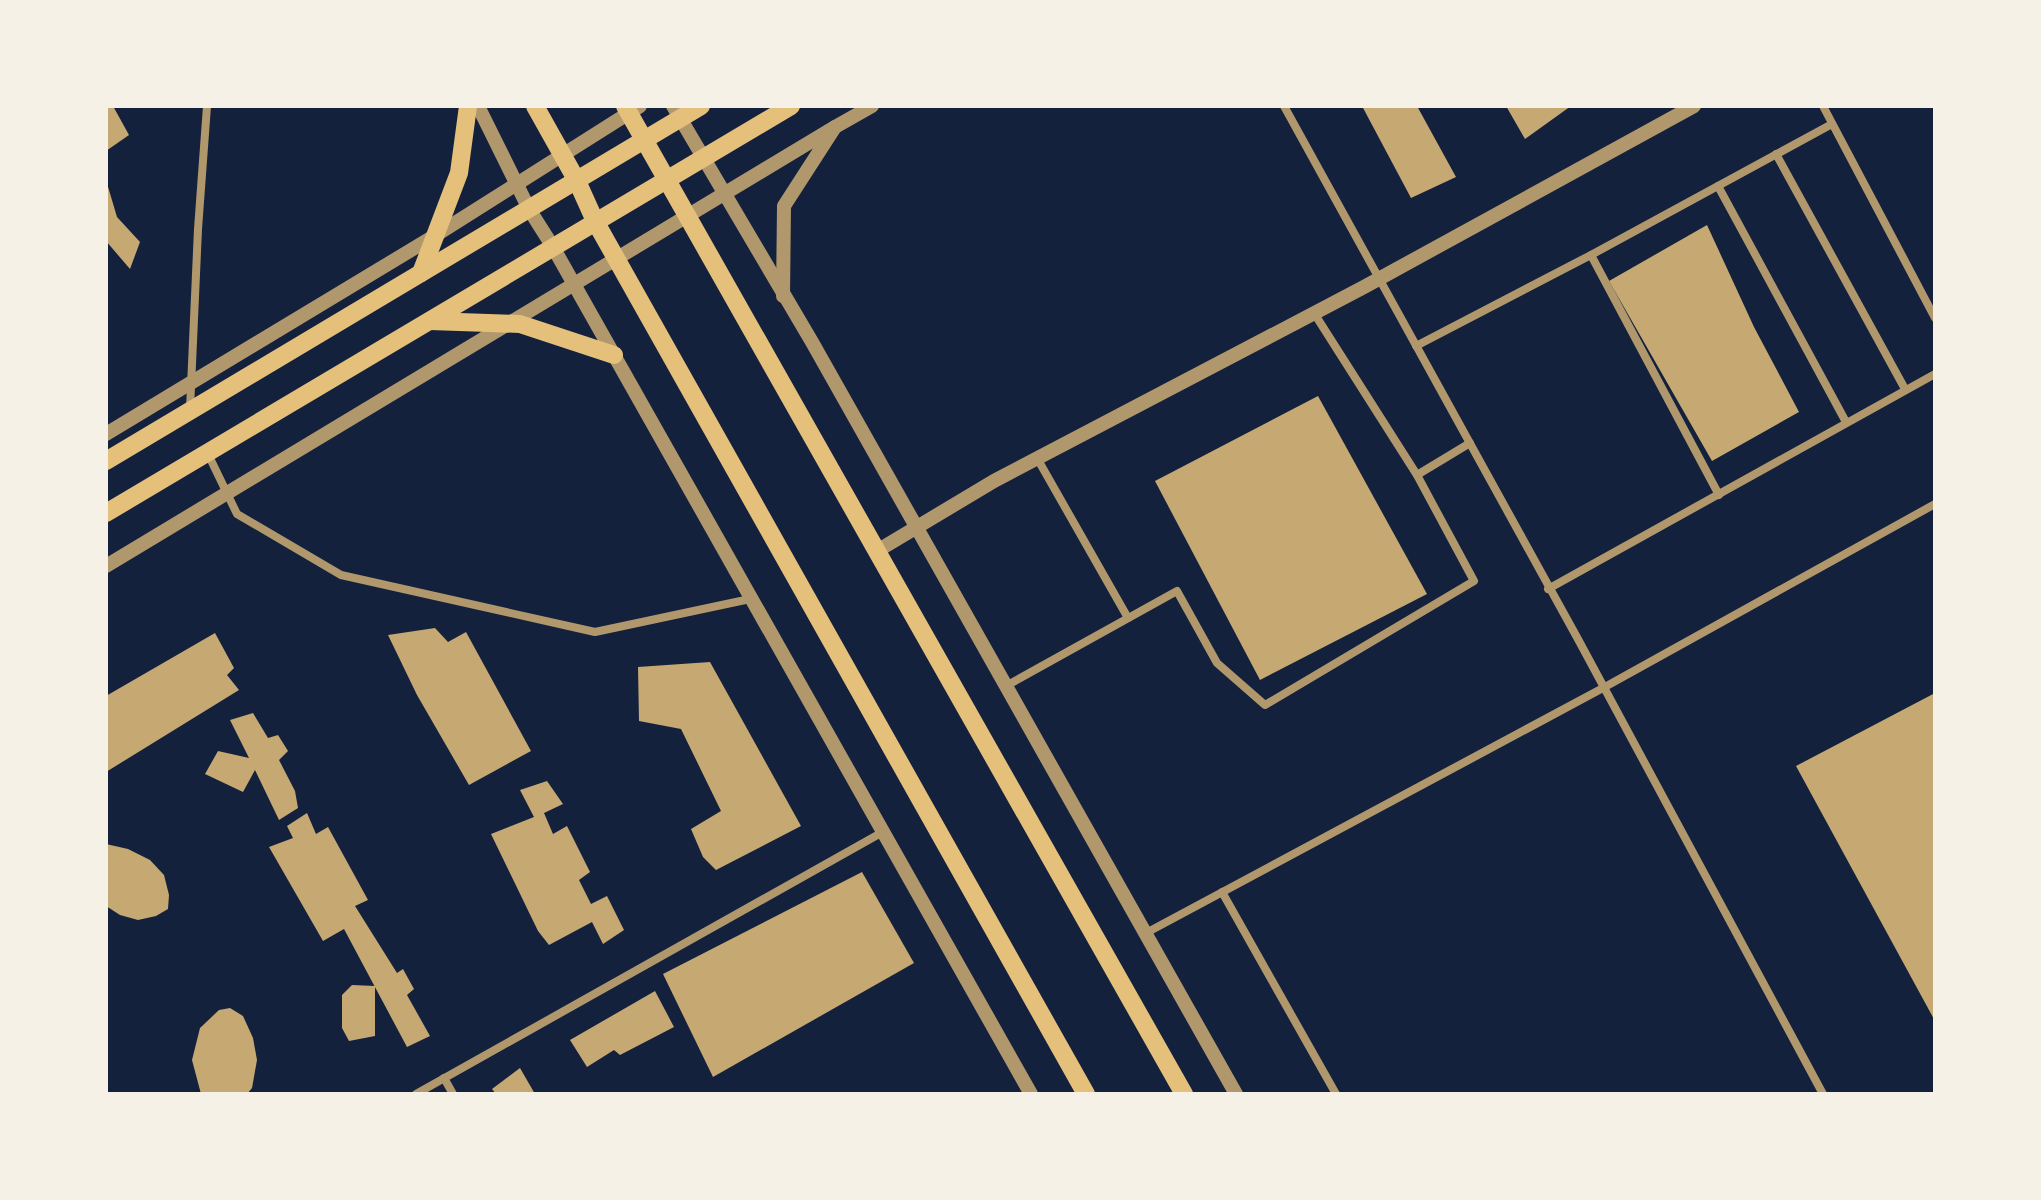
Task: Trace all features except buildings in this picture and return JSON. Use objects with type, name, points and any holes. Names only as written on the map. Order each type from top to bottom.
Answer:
[{"type":"main road","points":[[421,273],[459,173],[468,106]]},
{"type":"main road","points":[[535,106],[616,260],[1086,1094]]},
{"type":"main road","points":[[106,461],[577,181],[644,139],[676,112],[701,106]]},
{"type":"main road","points":[[106,513],[702,156],[791,106]]},
{"type":"main road","points":[[631,108],[686,218],[1184,1094]]},
{"type":"main road","points":[[430,321],[520,324],[614,355]]},
{"type":"street","points":[[190,411],[207,106]]},
{"type":"street","points":[[478,106],[529,209],[1031,1094]]},
{"type":"street","points":[[106,566],[872,106]]},
{"type":"street","points":[[1284,106],[1823,1094]]},
{"type":"street","points":[[877,551],[994,481],[1379,279],[1694,106]]},
{"type":"street","points":[[1823,106],[1935,318]]},
{"type":"street","points":[[106,434],[436,235],[631,108]]},
{"type":"street","points":[[676,112],[812,342],[1236,1094]]},
{"type":"street","points":[[1416,346],[1832,124]]},
{"type":"street","points":[[783,296],[784,206],[835,127]]},
{"type":"street","points":[[1776,154],[1905,389]]},
{"type":"street","points":[[1718,186],[1846,422]]},
{"type":"street","points":[[1591,255],[1719,495]]},
{"type":"street","points":[[1006,686],[1177,591],[1217,663],[1265,705],[1474,581],[1417,475],[1314,313]]},
{"type":"street","points":[[1548,589],[1935,374]]},
{"type":"street","points":[[1417,475],[1470,443]]},
{"type":"street","points":[[207,453],[237,514],[341,575],[595,632],[750,599]]},
{"type":"street","points":[[1037,458],[1128,618]]},
{"type":"street","points":[[1146,933],[1603,688],[1935,504]]},
{"type":"street","points":[[416,1094],[881,833]]},
{"type":"street","points":[[1222,892],[1336,1094]]},
{"type":"street","points":[[444,1078],[453,1094]]}]
